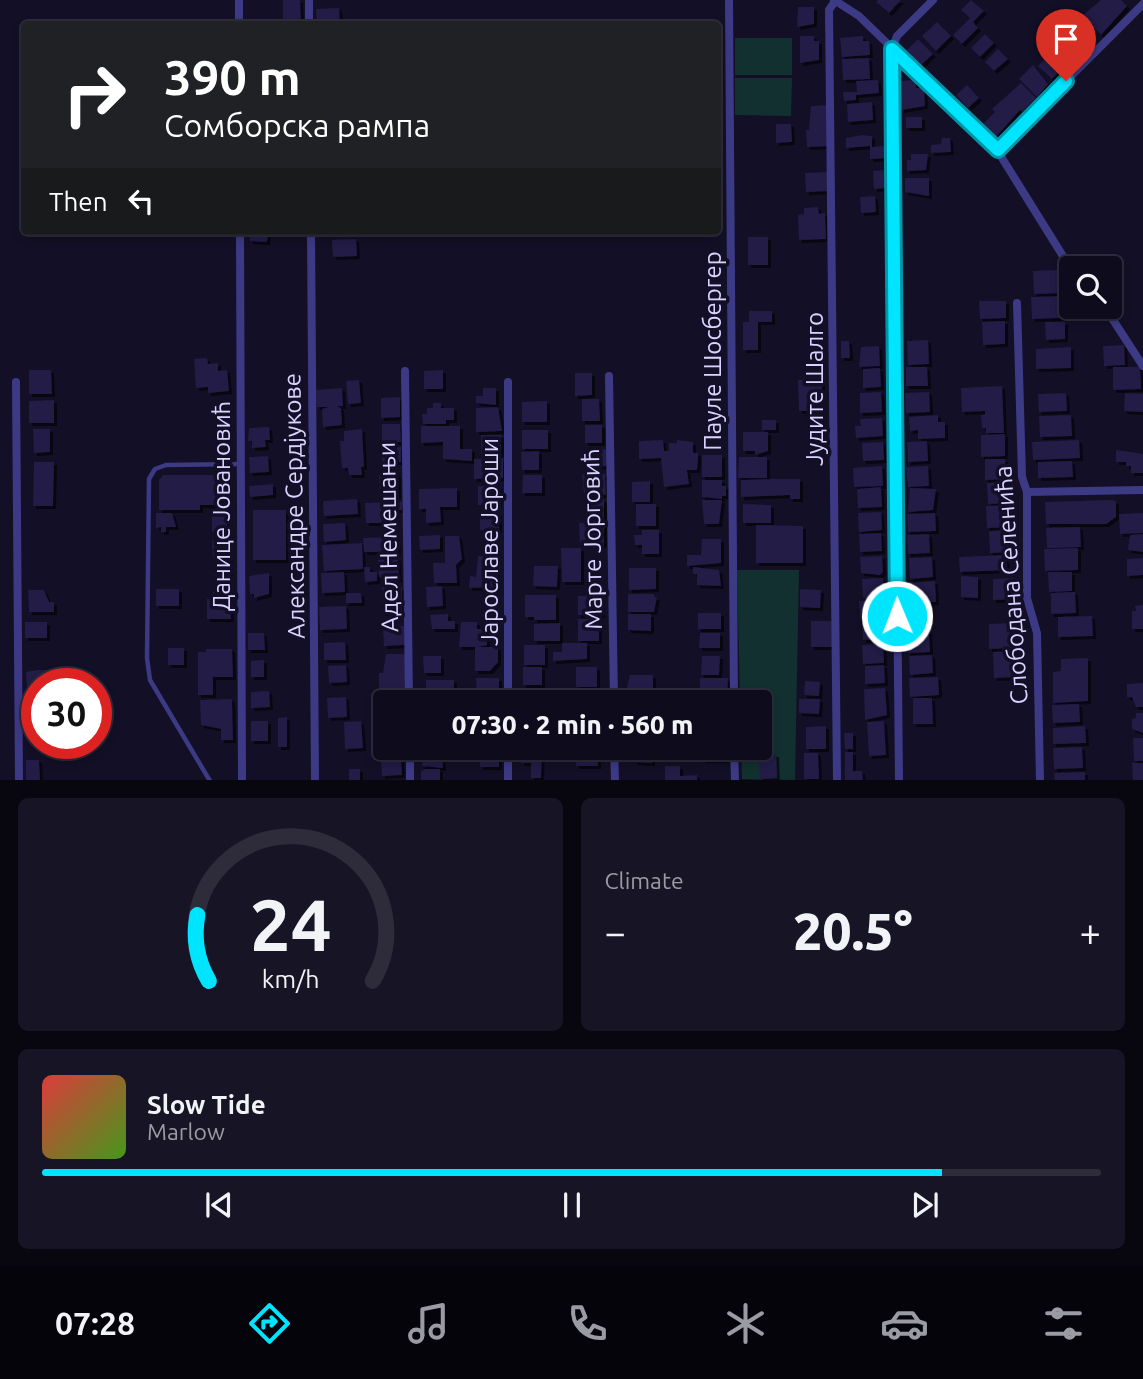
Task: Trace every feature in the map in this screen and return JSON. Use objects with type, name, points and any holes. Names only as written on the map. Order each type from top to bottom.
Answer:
[{"type":"street","points":[[239,0],[239,21]]},
{"type":"street","points":[[309,0],[309,21]]},
{"type":"street","name":"Пауле Шосбергер","points":[[729,0],[734,690]]},
{"type":"street","points":[[835,0],[859,16],[998,150],[1063,256]]},
{"type":"street","name":"Јудите Шалго","points":[[835,0],[829,10],[838,780]]},
{"type":"street","points":[[899,780],[892,49],[897,36],[933,0]]},
{"type":"street","points":[[998,150],[1143,4]]},
{"type":"street","name":"Данице Јовановић","points":[[240,235],[242,780]]},
{"type":"street","name":"Александре Сердјукове","points":[[311,235],[315,780]]},
{"type":"street","name":"Слободана Селенића","points":[[1017,303],[1022,477],[1027,492],[1027,598],[1037,633],[1040,780]]},
{"type":"street","points":[[1112,319],[1143,366]]},
{"type":"street","name":"Адел Немешањи","points":[[405,371],[409,690]]},
{"type":"street","name":"Марте Јорговић","points":[[609,376],[614,690]]},
{"type":"street","points":[[16,382],[19,780]]},
{"type":"street","name":"Јарославе Јароши","points":[[508,382],[508,690]]},
{"type":"street","points":[[1027,492],[1143,490]]},
{"type":"street","points":[[410,760],[410,780]]},
{"type":"street","points":[[508,760],[508,780]]},
{"type":"street","points":[[614,760],[615,780]]},
{"type":"street","points":[[734,760],[734,780]]},
{"type":"lane","points":[[210,780],[150,680],[147,658],[149,480],[155,469],[166,465],[240,464]]},
{"type":"green space","points":[[735,38],[792,38],[792,75],[735,75]]},
{"type":"green space","points":[[735,78],[792,78],[791,116],[735,115]]},
{"type":"green space","points":[[737,570],[799,570],[795,780],[742,779],[741,760],[772,760],[772,690],[740,690]]},
{"type":"building","points":[[283,0],[300,0],[301,21],[283,21]]},
{"type":"building","points":[[901,0],[889,13],[876,2]]},
{"type":"building","points":[[971,0],[984,11],[973,22],[978,28],[962,44],[953,35],[970,18],[961,10]]},
{"type":"building","points":[[1101,0],[1121,0],[1127,6],[1101,35],[1082,16]]},
{"type":"building","points":[[798,7],[814,7],[814,24],[797,27]]},
{"type":"building","points":[[339,8],[340,21],[317,21],[316,9]]},
{"type":"building","points":[[1079,20],[1084,20],[1094,31],[1088,39],[1092,43],[1084,51],[1066,33]]},
{"type":"building","points":[[937,22],[951,36],[936,51],[922,36]]},
{"type":"building","points":[[985,34],[994,43],[980,57],[971,48]]},
{"type":"building","points":[[800,36],[814,36],[814,41],[819,41],[819,60],[800,63]]},
{"type":"building","points":[[863,36],[863,41],[869,41],[870,55],[842,57],[840,38]]},
{"type":"building","points":[[1068,37],[1082,51],[1068,65],[1054,50]]},
{"type":"building","points":[[918,39],[933,54],[918,68],[904,53]]},
{"type":"building","points":[[998,49],[1008,59],[994,71],[985,62]]},
{"type":"building","points":[[1051,53],[1065,66],[1052,79],[1038,66]]},
{"type":"building","points":[[869,58],[870,79],[843,80],[842,59]]},
{"type":"building","points":[[1033,65],[1048,84],[1037,97],[1019,79]]},
{"type":"building","points":[[878,80],[879,93],[856,95],[856,100],[844,101],[843,92],[857,92],[856,81]]},
{"type":"building","points":[[916,80],[916,88],[924,88],[925,106],[901,110],[900,81]]},
{"type":"building","points":[[1021,83],[1036,98],[1022,112],[1020,110],[995,138],[982,125],[995,112],[992,109]]},
{"type":"building","points":[[967,85],[979,98],[968,108],[956,95]]},
{"type":"building","points":[[872,102],[873,120],[848,122],[847,104]]},
{"type":"building","points":[[828,105],[830,146],[807,147],[806,130],[809,130],[811,106]]},
{"type":"building","points":[[906,117],[922,117],[922,128],[906,128]]},
{"type":"building","points":[[776,124],[791,124],[792,142],[776,143]]},
{"type":"building","points":[[872,136],[872,147],[886,146],[887,158],[870,159],[870,146],[846,148],[846,138]]},
{"type":"building","points":[[942,138],[950,138],[951,152],[931,153],[931,145],[941,144]]},
{"type":"building","points":[[911,154],[928,154],[926,170],[907,171],[907,160],[911,160]]},
{"type":"building","points":[[885,170],[886,188],[874,189],[873,171]]},
{"type":"building","points":[[830,172],[831,191],[806,192],[805,173]]},
{"type":"building","points":[[905,178],[929,178],[929,196],[905,192]]},
{"type":"building","points":[[875,196],[876,212],[861,213],[860,197]]},
{"type":"building","points":[[818,207],[819,214],[825,213],[826,239],[799,240],[798,215],[804,214],[804,208]]},
{"type":"building","points":[[250,235],[268,235],[267,242],[250,241]]},
{"type":"building","points":[[748,237],[768,237],[768,265],[748,265]]},
{"type":"building","points":[[356,239],[357,256],[333,257],[332,240]]},
{"type":"building","points":[[1058,270],[1059,293],[1034,294],[1033,271]]},
{"type":"building","points":[[1059,296],[1059,318],[1032,319],[1031,297]]},
{"type":"building","points":[[979,301],[1006,301],[1006,318],[980,319]]},
{"type":"building","points":[[749,311],[772,311],[772,322],[758,322],[758,350],[743,350],[743,322],[749,322]]},
{"type":"building","points":[[1005,321],[1005,344],[983,345],[982,322]]},
{"type":"building","points":[[1045,322],[1065,322],[1065,339],[1046,340]]},
{"type":"building","points":[[928,340],[929,364],[908,365],[907,341]]},
{"type":"building","points":[[841,341],[849,341],[850,358],[841,358]]},
{"type":"building","points":[[1124,345],[1125,365],[1104,366],[1103,346]]},
{"type":"building","points":[[879,346],[880,366],[859,367],[861,347]]},
{"type":"building","points":[[1071,347],[1071,368],[1036,369],[1036,349]]},
{"type":"building","points":[[207,358],[208,364],[218,363],[218,371],[227,370],[229,391],[208,393],[208,387],[196,388],[194,359]]},
{"type":"building","points":[[906,367],[927,367],[928,386],[906,386]]},
{"type":"building","points":[[1113,367],[1140,367],[1141,389],[1113,390]]},
{"type":"building","points":[[880,368],[881,387],[863,388],[863,369]]},
{"type":"building","points":[[29,370],[51,370],[52,394],[29,394]]},
{"type":"building","points":[[443,370],[443,389],[424,389],[424,371]]},
{"type":"building","points":[[575,373],[592,373],[592,395],[575,396]]},
{"type":"building","points":[[822,373],[822,389],[816,390],[813,400],[808,400],[808,411],[799,411],[798,380],[803,380],[803,374]]},
{"type":"building","points":[[359,380],[361,403],[348,404],[346,381]]},
{"type":"building","points":[[1002,386],[1004,433],[986,433],[986,428],[982,428],[981,415],[985,415],[985,411],[962,412],[961,388]]},
{"type":"building","points":[[342,388],[343,406],[337,406],[341,408],[342,425],[323,427],[322,409],[329,407],[317,407],[316,390]]},
{"type":"building","points":[[483,388],[496,388],[496,405],[476,403],[476,396],[483,396]]},
{"type":"building","points":[[881,392],[882,412],[860,413],[860,393]]},
{"type":"building","points":[[929,392],[930,412],[906,413],[905,393]]},
{"type":"building","points":[[1066,393],[1067,411],[1039,412],[1038,394]]},
{"type":"building","points":[[1125,393],[1143,394],[1143,412],[1124,411]]},
{"type":"building","points":[[400,397],[400,417],[381,418],[381,398]]},
{"type":"building","points":[[582,399],[599,399],[600,421],[582,421]]},
{"type":"building","points":[[54,400],[54,423],[29,423],[29,401]]},
{"type":"building","points":[[547,401],[547,422],[522,422],[522,402]]},
{"type":"building","points":[[433,403],[441,403],[441,408],[454,408],[454,420],[446,420],[446,424],[423,424],[422,414],[427,414],[427,408],[433,408]]},
{"type":"building","points":[[498,407],[502,431],[476,432],[476,408]]},
{"type":"building","points":[[938,415],[938,422],[945,422],[945,438],[918,439],[918,430],[910,431],[909,417]]},
{"type":"building","points":[[1071,415],[1072,436],[1040,437],[1039,416]]},
{"type":"building","points":[[882,418],[883,436],[856,438],[855,426],[861,426],[860,419]]},
{"type":"building","points":[[762,420],[776,420],[776,430],[762,430]]},
{"type":"building","points":[[382,424],[400,424],[401,442],[382,442]]},
{"type":"building","points":[[585,425],[602,425],[602,443],[585,443]]},
{"type":"building","points":[[421,426],[460,426],[460,449],[472,449],[472,461],[443,459],[443,442],[421,443]]},
{"type":"building","points":[[269,427],[270,440],[265,440],[266,447],[252,448],[252,441],[248,441],[249,428]]},
{"type":"building","points":[[33,429],[50,429],[50,452],[34,453]]},
{"type":"building","points":[[362,429],[362,475],[349,475],[348,468],[342,468],[340,441],[344,441],[344,431]]},
{"type":"building","points":[[522,430],[548,430],[548,449],[522,449]]},
{"type":"building","points":[[743,432],[768,432],[768,451],[755,455],[755,451],[743,451]]},
{"type":"building","points":[[1005,434],[1005,456],[981,457],[981,435]]},
{"type":"building","points":[[481,435],[501,435],[501,454],[481,454]]},
{"type":"building","points":[[663,440],[664,451],[669,451],[669,443],[677,443],[677,440],[693,442],[693,453],[698,453],[698,460],[697,470],[687,470],[689,484],[664,487],[661,458],[639,459],[639,441]]},
{"type":"building","points":[[1079,440],[1080,458],[1033,460],[1032,442]]},
{"type":"building","points":[[927,441],[928,461],[908,462],[907,442]]},
{"type":"building","points":[[883,442],[884,460],[863,461],[862,443]]},
{"type":"building","points":[[382,447],[401,447],[401,462],[382,462]]},
{"type":"building","points":[[608,449],[608,466],[589,467],[588,450]]},
{"type":"building","points":[[1116,450],[1143,454],[1143,473],[1131,473],[1131,466],[1126,466],[1126,462],[1116,462]]},
{"type":"building","points":[[539,451],[539,470],[522,470],[521,452]]},
{"type":"building","points":[[702,455],[722,455],[722,477],[702,477]]},
{"type":"building","points":[[268,456],[269,472],[250,473],[249,457]]},
{"type":"building","points":[[739,457],[767,457],[767,478],[738,478]]},
{"type":"building","points":[[474,459],[503,459],[503,478],[474,479]]},
{"type":"building","points":[[985,459],[1005,459],[1006,479],[985,480]]},
{"type":"building","points":[[1072,461],[1073,477],[1038,478],[1038,462]]},
{"type":"building","points":[[34,462],[54,462],[53,506],[33,506]]},
{"type":"building","points":[[882,466],[883,486],[854,487],[853,468]]},
{"type":"building","points":[[928,466],[929,486],[908,487],[906,467]]},
{"type":"building","points":[[379,474],[398,474],[398,496],[380,497]]},
{"type":"building","points":[[582,474],[605,474],[606,495],[584,494]]},
{"type":"building","points":[[163,475],[221,475],[221,505],[200,505],[200,510],[159,510],[159,480]]},
{"type":"building","points":[[523,475],[542,475],[542,493],[522,493]]},
{"type":"building","points":[[800,479],[800,499],[790,499],[790,495],[741,497],[741,480]]},
{"type":"building","points":[[702,480],[722,480],[722,486],[726,486],[726,496],[722,496],[722,499],[702,497]]},
{"type":"building","points":[[650,481],[650,502],[632,502],[632,482]]},
{"type":"building","points":[[1007,482],[1008,503],[988,504],[987,483]]},
{"type":"building","points":[[273,484],[273,495],[250,497],[249,486]]},
{"type":"building","points":[[478,486],[499,486],[499,505],[478,505]]},
{"type":"building","points":[[881,487],[882,507],[858,508],[857,489]]},
{"type":"building","points":[[457,488],[457,507],[440,507],[441,522],[426,523],[426,509],[419,509],[419,489]]},
{"type":"building","points":[[910,488],[936,489],[933,510],[908,512]]},
{"type":"building","points":[[357,499],[358,514],[324,516],[323,501]]},
{"type":"building","points":[[604,499],[604,519],[585,519],[585,500]]},
{"type":"building","points":[[702,500],[722,500],[719,524],[704,524]]},
{"type":"building","points":[[1116,501],[1116,517],[1106,524],[1046,524],[1045,502]]},
{"type":"building","points":[[402,502],[402,510],[390,510],[388,523],[366,523],[365,503]]},
{"type":"building","points":[[636,504],[656,504],[656,526],[636,526]]},
{"type":"building","points":[[743,504],[771,505],[771,523],[743,523]]},
{"type":"building","points":[[1010,505],[1011,527],[987,528],[986,506]]},
{"type":"building","points":[[253,510],[286,510],[286,560],[253,560]]},
{"type":"building","points":[[881,512],[882,530],[859,532],[858,513]]},
{"type":"building","points":[[156,513],[172,513],[176,527],[166,527],[166,532],[161,532],[161,527],[156,528]]},
{"type":"building","points":[[480,513],[499,513],[499,530],[480,530]]},
{"type":"building","points":[[935,513],[936,531],[908,532],[907,514]]},
{"type":"building","points":[[1143,513],[1143,533],[1120,534],[1119,514]]},
{"type":"building","points":[[227,514],[227,531],[212,532],[212,515]]},
{"type":"building","points":[[345,523],[346,540],[324,542],[323,524]]},
{"type":"building","points":[[579,523],[604,523],[604,545],[580,545]]},
{"type":"building","points":[[756,525],[803,526],[803,563],[756,563]]},
{"type":"building","points":[[1080,527],[1081,547],[1047,548],[1046,528]]},
{"type":"building","points":[[642,530],[659,530],[659,554],[642,554],[642,545],[635,545],[634,535],[642,535]]},
{"type":"building","points":[[1011,530],[1012,552],[990,553],[989,531]]},
{"type":"building","points":[[881,533],[882,551],[860,552],[859,534]]},
{"type":"building","points":[[929,534],[930,553],[908,554],[907,535]]},
{"type":"building","points":[[1143,534],[1143,552],[1128,550],[1130,535]]},
{"type":"building","points":[[440,535],[440,549],[420,550],[419,536]]},
{"type":"building","points":[[445,536],[459,536],[462,559],[456,565],[457,583],[434,583],[433,563],[445,563]]},
{"type":"building","points":[[397,537],[398,552],[364,552],[363,538]]},
{"type":"building","points":[[230,539],[230,559],[213,559],[212,540]]},
{"type":"building","points":[[702,539],[721,539],[721,563],[687,566],[687,555],[701,555]]},
{"type":"building","points":[[362,543],[363,569],[324,571],[322,545]]},
{"type":"building","points":[[561,548],[581,548],[581,582],[562,582]]},
{"type":"building","points":[[1078,548],[1078,570],[1045,571],[1044,549]]},
{"type":"building","points":[[1006,555],[1007,570],[960,572],[959,557]]},
{"type":"building","points":[[478,556],[497,556],[497,579],[493,579],[493,587],[469,588],[470,576],[476,577]]},
{"type":"building","points":[[882,556],[883,572],[880,575],[861,573],[860,557]]},
{"type":"building","points":[[932,557],[933,577],[910,579],[909,558]]},
{"type":"building","points":[[398,558],[399,579],[379,577],[378,559]]},
{"type":"building","points":[[1143,558],[1143,575],[1127,576],[1127,559]]},
{"type":"building","points":[[214,564],[230,564],[230,581],[214,582]]},
{"type":"building","points":[[534,566],[558,566],[557,587],[533,586]]},
{"type":"building","points":[[364,567],[370,567],[370,572],[377,572],[377,581],[365,582]]},
{"type":"building","points":[[693,567],[719,570],[721,586],[697,585],[697,574],[693,574]]},
{"type":"building","points":[[629,568],[656,568],[656,589],[629,590]]},
{"type":"building","points":[[344,572],[345,592],[322,593],[321,573]]},
{"type":"building","points":[[1048,572],[1072,572],[1072,591],[1049,592]]},
{"type":"building","points":[[269,573],[269,594],[254,598],[254,594],[250,594],[249,576]]},
{"type":"building","points":[[961,576],[978,577],[978,598],[961,597]]},
{"type":"building","points":[[883,578],[884,597],[863,598],[862,579]]},
{"type":"building","points":[[1015,578],[1016,599],[993,600],[993,579]]},
{"type":"building","points":[[935,581],[936,602],[910,603],[909,583]]},
{"type":"building","points":[[442,586],[443,606],[427,607],[426,587]]},
{"type":"building","points":[[382,587],[402,587],[402,611],[383,613]]},
{"type":"building","points":[[156,589],[179,589],[179,606],[156,606]]},
{"type":"building","points":[[800,589],[821,590],[820,608],[800,607]]},
{"type":"building","points":[[28,590],[44,590],[49,602],[54,602],[54,612],[29,612]]},
{"type":"building","points":[[213,592],[230,592],[231,619],[207,619],[207,599],[213,599]]},
{"type":"building","points":[[1075,592],[1076,613],[1051,614],[1051,593]]},
{"type":"building","points":[[346,593],[361,593],[362,603],[346,603]]},
{"type":"building","points":[[628,594],[654,594],[654,597],[657,597],[654,612],[628,612]]},
{"type":"building","points":[[525,595],[556,595],[556,620],[534,620],[534,617],[525,617]]},
{"type":"building","points":[[578,596],[602,596],[602,615],[578,615]]},
{"type":"building","points":[[884,599],[885,619],[860,620],[859,601]]},
{"type":"building","points":[[929,605],[930,624],[910,625],[909,606]]},
{"type":"building","points":[[1143,605],[1143,629],[1132,629],[1132,611],[1136,611],[1135,606]]},
{"type":"building","points":[[346,606],[347,629],[320,630],[319,607]]},
{"type":"building","points":[[698,613],[721,613],[721,629],[698,629]]},
{"type":"building","points":[[448,614],[448,621],[455,621],[455,629],[432,629],[430,615]]},
{"type":"building","points":[[628,614],[651,614],[651,631],[628,630]]},
{"type":"building","points":[[1092,616],[1093,636],[1058,637],[1058,617]]},
{"type":"building","points":[[578,619],[599,619],[599,641],[578,641]]},
{"type":"building","points":[[811,621],[832,621],[832,647],[811,647]]},
{"type":"building","points":[[25,622],[47,622],[47,638],[25,638]]},
{"type":"building","points":[[461,622],[477,622],[477,629],[487,629],[487,645],[478,647],[498,647],[498,662],[490,671],[475,671],[475,647],[459,647]]},
{"type":"building","points":[[882,622],[883,639],[863,640],[862,623]]},
{"type":"building","points":[[560,623],[560,641],[534,641],[534,624]]},
{"type":"building","points":[[1011,623],[1012,648],[989,649],[989,624]]},
{"type":"building","points":[[404,626],[405,645],[384,646],[383,627]]},
{"type":"building","points":[[929,631],[930,652],[908,653],[907,632]]},
{"type":"building","points":[[248,633],[264,633],[265,650],[248,650]]},
{"type":"building","points":[[700,633],[720,633],[720,648],[699,648]]},
{"type":"building","points":[[345,642],[346,660],[324,660],[324,643]]},
{"type":"building","points":[[562,643],[587,643],[587,659],[553,661],[553,652],[562,652]]},
{"type":"building","points":[[883,644],[884,663],[863,664],[862,645]]},
{"type":"building","points":[[524,645],[545,645],[545,665],[524,665]]},
{"type":"building","points":[[168,648],[184,648],[184,665],[168,665]]},
{"type":"building","points":[[206,649],[232,649],[233,677],[213,677],[213,695],[198,695],[198,652],[206,652]]},
{"type":"building","points":[[1016,651],[1016,677],[994,678],[993,652]]},
{"type":"building","points":[[386,654],[405,654],[406,690],[379,690],[379,673],[383,673]]},
{"type":"building","points":[[932,655],[933,673],[910,675],[909,656]]},
{"type":"building","points":[[423,656],[441,656],[441,673],[424,673]]},
{"type":"building","points":[[702,656],[720,656],[719,675],[701,675]]},
{"type":"building","points":[[1088,658],[1088,701],[1053,703],[1053,672],[1061,671],[1061,659]]},
{"type":"building","points":[[264,660],[264,677],[251,677],[251,661]]},
{"type":"building","points":[[346,665],[347,682],[329,683],[328,666]]},
{"type":"building","points":[[884,665],[885,683],[865,684],[865,666]]},
{"type":"building","points":[[523,667],[542,667],[542,685],[523,685]]},
{"type":"building","points":[[576,667],[597,667],[597,687],[576,687]]},
{"type":"building","points":[[630,675],[653,675],[653,690],[626,690]]},
{"type":"building","points":[[938,677],[939,695],[910,697],[909,678]]},
{"type":"building","points":[[476,678],[499,678],[499,690],[477,690]]},
{"type":"building","points":[[700,678],[728,678],[727,690],[700,690]]},
{"type":"building","points":[[426,680],[454,680],[454,690],[426,690]]},
{"type":"building","points":[[805,681],[820,682],[819,696],[804,695]]},
{"type":"building","points":[[1143,683],[1143,707],[1136,707],[1132,697],[1127,697],[1127,684]]},
{"type":"building","points":[[885,688],[887,715],[865,720],[864,689]]},
{"type":"building","points":[[269,691],[270,707],[251,708],[251,692]]},
{"type":"building","points":[[346,697],[347,717],[328,718],[327,698]]},
{"type":"building","points":[[913,698],[932,698],[933,724],[913,724]]},
{"type":"building","points":[[232,699],[233,740],[221,740],[221,729],[201,725],[200,700]]},
{"type":"building","points":[[799,699],[820,699],[819,714],[799,713]]},
{"type":"building","points":[[1079,704],[1080,722],[1053,723],[1052,705]]},
{"type":"building","points":[[1136,713],[1143,713],[1143,733],[1132,729],[1132,719],[1136,718]]},
{"type":"building","points":[[287,717],[287,747],[278,747],[278,718]]},
{"type":"building","points":[[251,721],[268,721],[268,741],[251,741]]},
{"type":"building","points":[[361,721],[363,748],[345,749],[344,722]]},
{"type":"building","points":[[884,721],[886,755],[869,756],[867,722]]},
{"type":"building","points":[[826,726],[826,749],[806,749],[806,727]]},
{"type":"building","points":[[1085,726],[1086,743],[1053,744],[1053,728]]},
{"type":"building","points":[[844,733],[853,733],[853,749],[845,749]]},
{"type":"building","points":[[1133,738],[1143,738],[1143,761],[1134,761]]},
{"type":"building","points":[[1082,747],[1083,768],[1054,769],[1053,748]]},
{"type":"building","points":[[845,752],[853,752],[853,771],[862,771],[863,780],[845,780]]},
{"type":"building","points":[[804,753],[818,753],[819,779],[804,779]]},
{"type":"building","points":[[772,754],[776,754],[777,778],[760,779],[759,760],[772,760]]},
{"type":"building","points":[[26,760],[39,760],[40,780],[26,780]]},
{"type":"building","points":[[381,760],[401,760],[402,775],[382,776]]},
{"type":"building","points":[[423,760],[442,760],[443,768],[422,766]]},
{"type":"building","points":[[480,760],[499,760],[499,767],[480,767]]},
{"type":"building","points":[[521,760],[542,760],[541,778],[531,778],[531,763],[521,763]]},
{"type":"building","points":[[576,760],[598,760],[598,766],[576,766]]},
{"type":"building","points":[[634,760],[652,760],[652,763]]},
{"type":"building","points":[[1132,763],[1143,763],[1143,780],[1133,780]]},
{"type":"building","points":[[665,766],[680,766],[680,776],[697,775],[697,780],[665,780]]},
{"type":"building","points":[[349,769],[360,769],[360,780],[349,780]]},
{"type":"building","points":[[440,769],[440,780],[421,780],[421,771]]},
{"type":"building","points":[[1085,772],[1085,780],[1055,780],[1054,773]]},
{"type":"route","points":[[897,616],[892,49],[998,150],[1066,81]]}]
